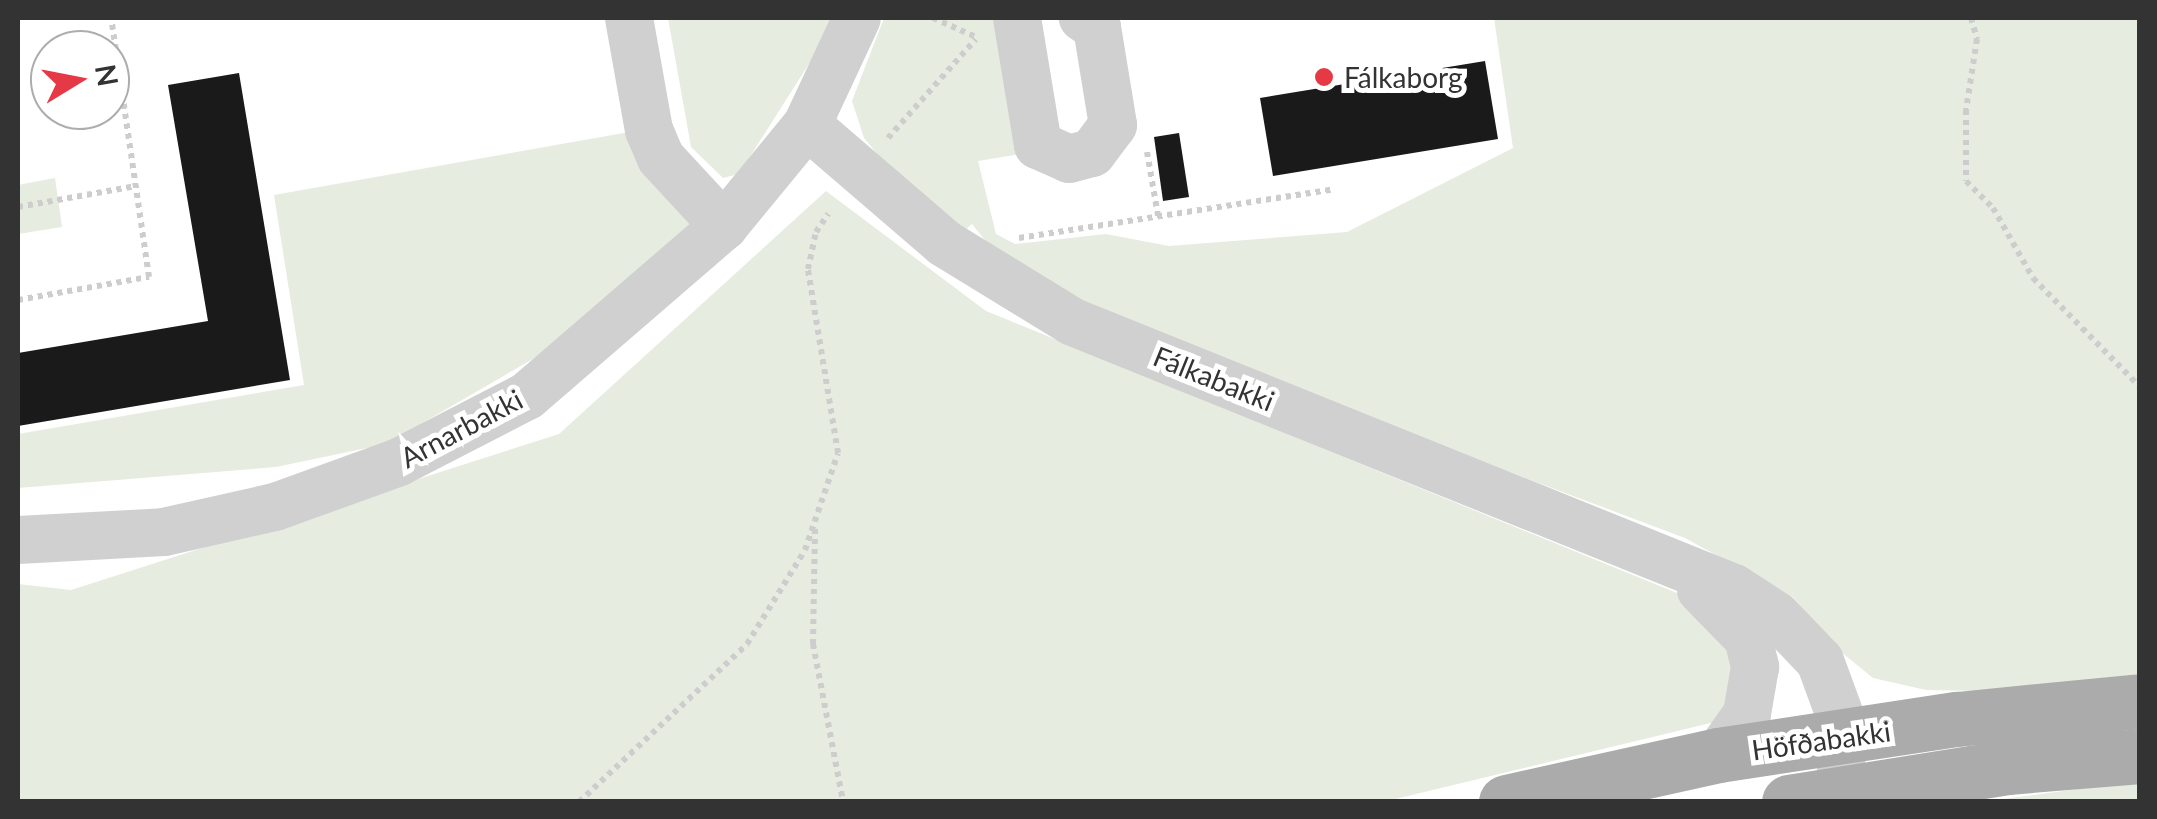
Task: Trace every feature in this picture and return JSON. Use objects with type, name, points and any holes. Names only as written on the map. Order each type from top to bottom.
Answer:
[{"type":"main road","name":"Höfðabakki","points":[[1506,802],[1718,756],[1957,719],[2140,701]]},
{"type":"main road","name":"Höfðabakki","points":[[1813,797],[2140,756]]},
{"type":"street","points":[[629,18],[649,130],[662,158],[724,226]]},
{"type":"street","name":"Arnarbakki","points":[[18,540],[164,532],[274,507],[399,462],[527,396],[724,226],[807,125],[857,18]]},
{"type":"street","points":[[993,28],[1038,144],[1069,159],[1092,153],[1113,125],[1097,27],[1082,18]]},
{"type":"street","name":"Fálkabakki","points":[[807,125],[944,244],[1074,322],[1734,588],[1778,616],[1806,640],[1832,682],[1844,738],[1813,797]]},
{"type":"street","name":"Fálkabakki","points":[[1664,559],[1729,613],[1748,638],[1755,692],[1718,756]]},
{"type":"street","points":[[1832,682],[1861,706],[1900,719],[1957,719]]},
{"type":"path","points":[[18,300],[149,277],[111,18]]},
{"type":"path","points":[[933,18],[993,28]]},
{"type":"path","points":[[1971,18],[1977,39],[1966,110],[1966,181],[1994,208],[2033,278],[2140,387]]},
{"type":"path","points":[[880,147],[993,28]]},
{"type":"path","points":[[18,207],[136,186]]},
{"type":"path","points":[[1018,238],[1334,189]]},
{"type":"path","points":[[579,802],[751,639],[795,572],[838,453],[808,269],[816,232],[828,214]]},
{"type":"path","points":[[815,518],[813,644],[844,802]]},
{"type":"shaded area","points":[[668,18],[838,18],[739,174],[723,178],[691,147]]},
{"type":"shaded area","points":[[884,18],[1008,18],[1028,153],[978,161],[996,234],[1015,244],[1106,234],[1169,246],[1347,232],[1513,148],[1494,18],[2139,18],[2139,674],[1985,691],[1926,690],[1873,678],[1830,643],[1794,598],[1685,538],[1081,311],[1000,259],[972,224],[964,231],[907,190],[864,138],[852,101]]},
{"type":"shaded area","points":[[635,131],[694,225],[557,345],[386,444],[276,467],[18,488],[18,434],[304,385],[274,195]]},
{"type":"shaded area","points":[[55,178],[62,227],[18,234],[18,185]]},
{"type":"shaded area","points":[[826,191],[986,311],[1677,593],[1714,621],[1733,654],[1735,692],[1719,721],[1387,801],[18,802],[18,584],[71,590],[559,434]]},
{"type":"shaded area","points":[[2139,782],[2139,801],[1981,802],[2078,789]]},
{"type":"building","points":[[1485,61],[1498,139],[1273,176],[1260,98]]},
{"type":"building","points":[[239,73],[290,380],[18,426],[18,353],[208,321],[168,85]]},
{"type":"building","points":[[1179,133],[1189,197],[1163,201],[1154,137]]},
{"type":"place","name":"Fálkaborg","points":[[1324,77]]}]
